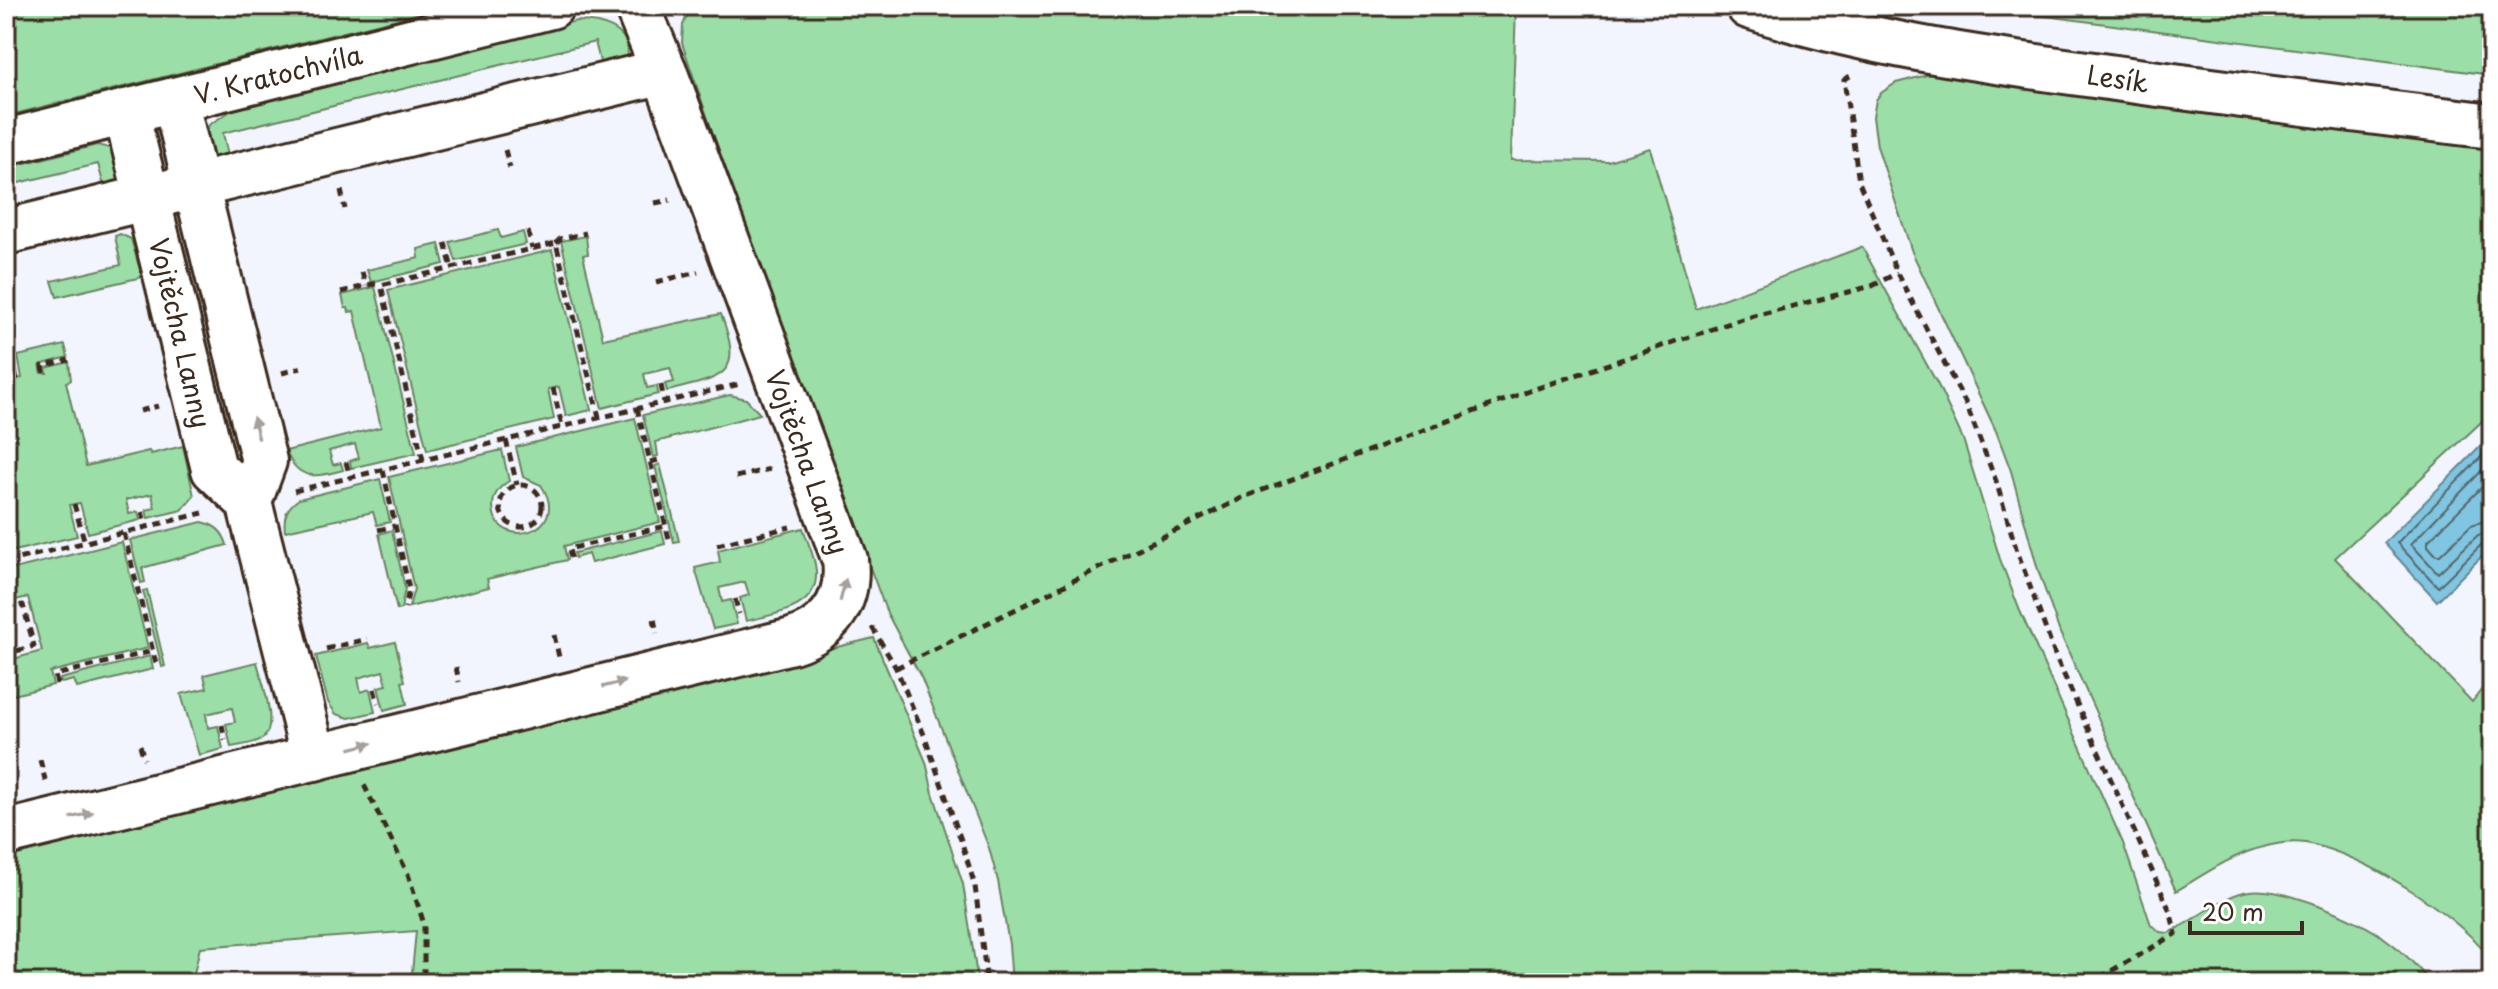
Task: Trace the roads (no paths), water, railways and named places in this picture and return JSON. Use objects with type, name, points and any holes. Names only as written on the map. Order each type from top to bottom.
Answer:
[{"type":"street","name":"V. Kratochvíla","points":[[6,142],[551,6]]},
{"type":"street","name":"Vojtěcha Lanny","points":[[6,833],[800,638],[822,626],[834,614],[844,592],[847,573],[845,560],[664,71],[637,6]]},
{"type":"street","name":"Lesík","points":[[1749,6],[1811,26],[1887,44],[2207,91],[2492,126]]},
{"type":"street","points":[[6,232],[664,71]]},
{"type":"street","name":"Vojtěcha Lanny","points":[[126,112],[214,469],[249,502],[264,461],[175,100]]},
{"type":"street","points":[[249,502],[330,754]]},
{"type":"water","points":[[2492,435],[2492,546],[2437,601],[2384,543]]}]
